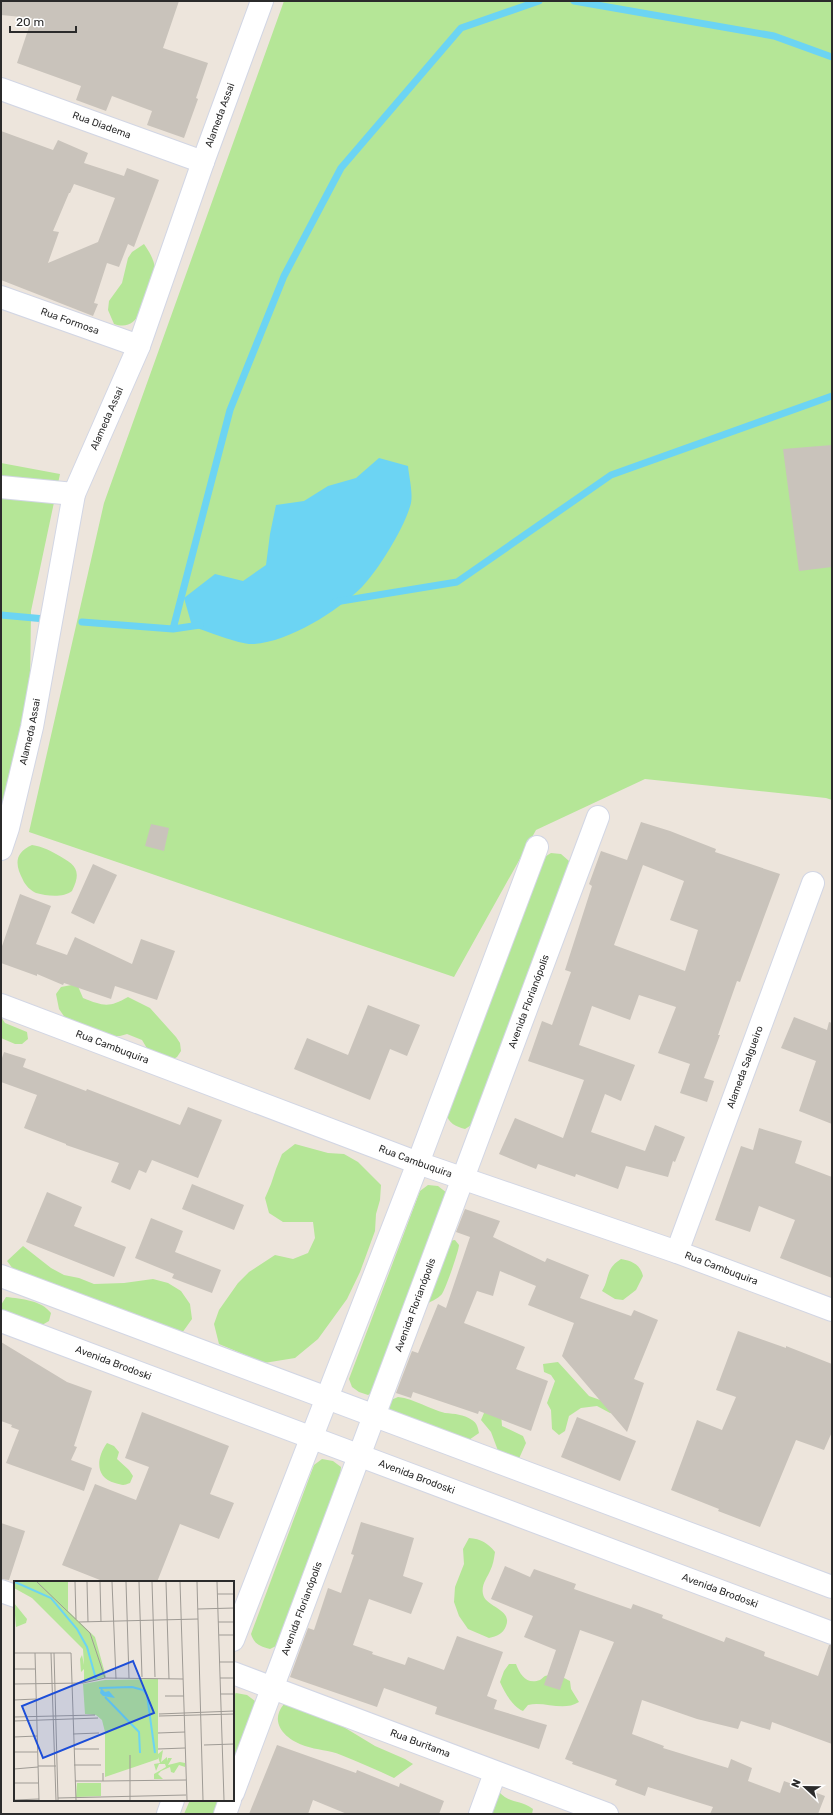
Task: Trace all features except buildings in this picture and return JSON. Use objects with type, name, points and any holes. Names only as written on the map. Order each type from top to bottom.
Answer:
[{"type":"street","name":"Alameda Assai","points":[[1,849],[8,828],[32,727],[74,494],[138,346],[262,1]]},
{"type":"street","name":"Rua Diadema","points":[[1,89],[203,162]]},
{"type":"street","name":"Rua Formosa","points":[[1,297],[138,346]]},
{"type":"street","points":[[1,487],[74,494]]},
{"type":"street","name":"Avenida Florianópolis","points":[[234,1790],[598,817]]},
{"type":"street","points":[[234,1637],[418,1163],[537,847]]},
{"type":"street","name":"Alameda Salgueiro","points":[[677,1252],[813,883]]},
{"type":"street","name":"Rua Cambuquira","points":[[1,1005],[418,1163],[677,1252],[832,1310]]},
{"type":"street","points":[[1,1276],[832,1587]]},
{"type":"street","name":"Avenida Brodoski","points":[[1,1321],[832,1633]]},
{"type":"street","points":[[1,1591],[14,1596]]},
{"type":"street","name":"Rua Buritama","points":[[234,1673],[607,1814]]},
{"type":"street","points":[[480,1814],[495,1773]]},
{"type":"street","points":[[168,1814],[173,1801]]},
{"type":"street","points":[[225,1814],[230,1801]]},
{"type":"green space","points":[[284,1],[832,1],[832,800],[826,798],[645,779],[536,830],[454,977],[29,832],[104,503]]},
{"type":"green space","points":[[144,244],[153,260],[155,272],[144,304],[134,321],[122,326],[114,324],[108,310],[109,301],[122,283],[128,258],[132,252]]},
{"type":"green space","points":[[1,463],[60,474],[31,611],[30,689],[2,809]]},
{"type":"green space","points":[[32,845],[47,849],[72,864],[77,872],[77,877],[72,891],[60,896],[50,896],[36,893],[27,886],[20,875],[18,860],[22,852]]},
{"type":"green space","points":[[551,853],[561,854],[569,861],[569,870],[473,1124],[465,1129],[455,1126],[447,1117],[446,1113],[543,858]]},
{"type":"green space","points":[[77,984],[83,998],[96,1003],[106,1005],[116,1003],[128,997],[150,1008],[180,1043],[181,1051],[177,1057],[170,1061],[151,1055],[142,1040],[127,1034],[112,1036],[68,1022],[59,1009],[56,994],[61,987]]},
{"type":"green space","points":[[1,1017],[5,1023],[27,1032],[28,1039],[22,1044],[15,1044],[1,1038]]},
{"type":"green space","points":[[295,1144],[328,1153],[344,1154],[358,1162],[381,1185],[380,1200],[376,1214],[375,1231],[360,1272],[347,1299],[318,1339],[295,1358],[264,1363],[219,1344],[214,1324],[219,1310],[238,1283],[249,1272],[275,1255],[293,1259],[308,1253],[315,1238],[313,1222],[283,1222],[269,1213],[265,1198],[282,1154]]},
{"type":"green space","points":[[428,1185],[438,1186],[447,1193],[376,1390],[368,1395],[359,1392],[352,1387],[349,1379],[420,1191]]},
{"type":"green space","points":[[455,1240],[459,1245],[444,1291],[438,1297],[423,1306],[448,1241]]},
{"type":"green space","points":[[23,1246],[51,1268],[64,1275],[79,1278],[94,1284],[124,1283],[153,1279],[168,1283],[181,1291],[190,1304],[192,1319],[182,1333],[17,1274],[7,1261]]},
{"type":"green space","points":[[621,1259],[638,1266],[643,1276],[636,1290],[623,1300],[615,1299],[602,1291],[612,1266]]},
{"type":"green space","points":[[6,1297],[31,1301],[42,1305],[51,1313],[49,1321],[42,1325],[1,1313],[1,1305]]},
{"type":"green space","points":[[558,1362],[589,1396],[603,1401],[617,1414],[610,1413],[597,1406],[581,1408],[569,1416],[565,1431],[559,1435],[552,1429],[551,1410],[547,1403],[555,1381],[551,1375],[544,1372],[543,1364]]},
{"type":"green space","points":[[398,1397],[445,1413],[459,1415],[472,1420],[478,1427],[479,1433],[466,1442],[392,1411],[386,1405],[391,1400]]},
{"type":"green space","points":[[490,1399],[501,1413],[502,1426],[523,1436],[526,1443],[517,1463],[500,1456],[491,1432],[481,1420]]},
{"type":"green space","points":[[107,1443],[114,1446],[119,1452],[117,1459],[133,1476],[130,1483],[122,1485],[115,1483],[104,1477],[101,1472],[99,1461],[103,1449]]},
{"type":"green space","points":[[322,1459],[333,1461],[341,1467],[340,1477],[278,1645],[270,1649],[263,1647],[254,1640],[251,1634],[314,1465]]},
{"type":"green space","points":[[469,1538],[484,1542],[495,1552],[492,1566],[484,1585],[483,1594],[488,1602],[506,1616],[507,1620],[505,1629],[501,1633],[489,1638],[468,1629],[459,1616],[454,1602],[455,1587],[464,1564],[463,1549]]},
{"type":"green space","points":[[509,1664],[516,1664],[522,1675],[531,1681],[540,1680],[545,1676],[555,1675],[570,1681],[571,1689],[579,1702],[567,1706],[534,1704],[528,1705],[523,1711],[519,1709],[512,1703],[500,1682],[504,1671]]},
{"type":"green space","points":[[236,1693],[247,1695],[255,1701],[254,1711],[234,1764],[234,1694]]},
{"type":"green space","points":[[284,1704],[342,1726],[375,1746],[413,1764],[394,1778],[336,1753],[310,1747],[291,1740],[281,1730],[279,1724],[278,1718]]},
{"type":"green space","points":[[499,1792],[508,1799],[524,1804],[533,1809],[532,1814],[493,1814],[492,1812]]},
{"type":"green space","points":[[190,1801],[220,1801],[215,1814],[184,1814]]},
{"type":"water","points":[[379,458],[408,466],[411,503],[403,524],[391,547],[369,579],[351,597],[311,624],[282,638],[267,642],[247,644],[192,626],[184,598],[215,574],[243,581],[266,565],[276,505],[304,501],[328,486],[356,478]]},
{"type":"waterway","points":[[173,629],[230,410],[284,276],[341,168],[461,28],[539,1]]},
{"type":"waterway","points":[[574,1],[774,36],[832,57]]},
{"type":"waterway","points":[[335,602],[457,582],[611,475],[832,396]]},
{"type":"waterway","points":[[1,615],[45,619]]},
{"type":"waterway","points":[[82,622],[173,629],[200,625]]}]
